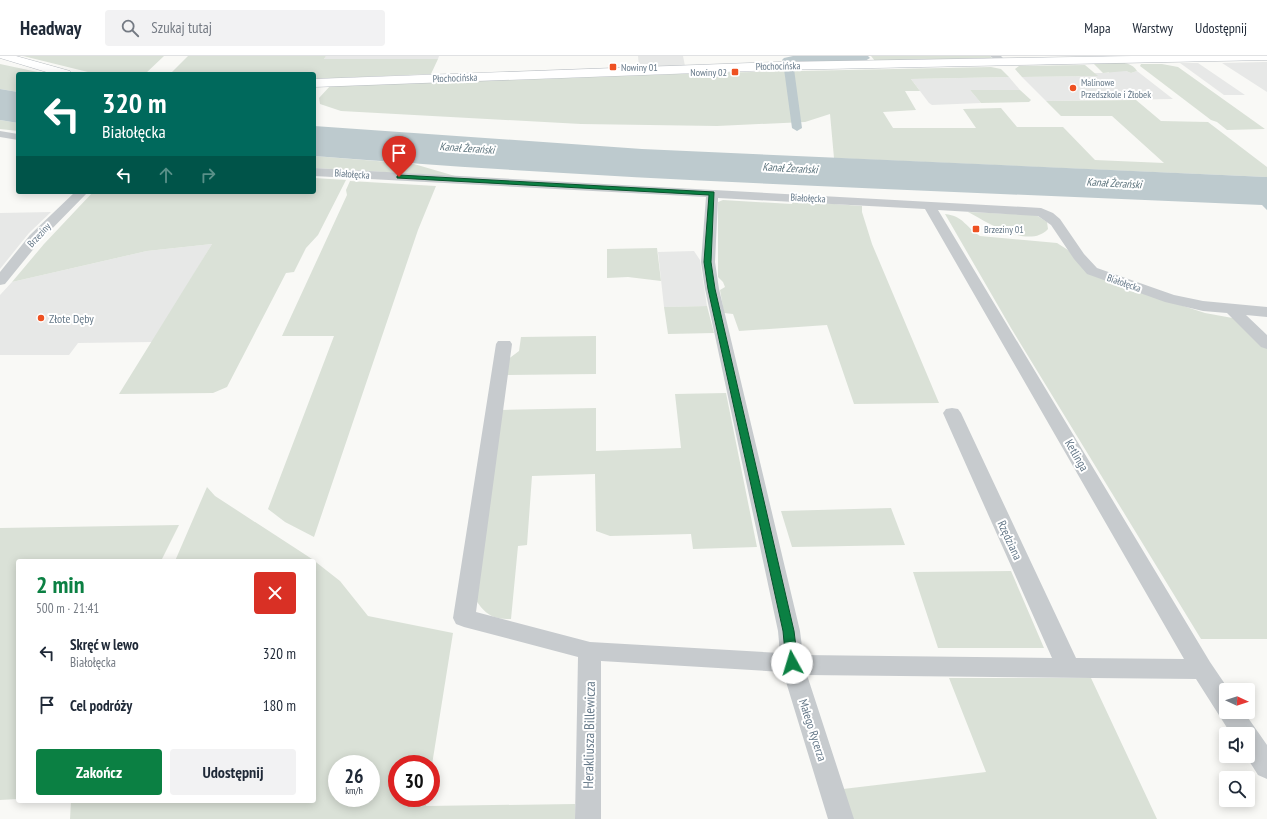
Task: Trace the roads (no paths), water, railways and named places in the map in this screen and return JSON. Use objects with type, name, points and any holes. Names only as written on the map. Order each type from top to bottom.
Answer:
[{"type":"main road","points":[[5,57],[59,72]]},
{"type":"main road","name":"Płochocińska","points":[[316,83],[998,59],[1267,57]]},
{"type":"street","points":[[0,134],[16,137]]},
{"type":"street","name":"Białołęcka","points":[[316,172],[1034,211],[1048,214],[1053,219],[1084,264],[1092,271],[1170,299],[1203,306],[1267,312]]},
{"type":"street","name":"Brzeziny","points":[[0,281],[35,238],[80,194]]},
{"type":"street","name":"Małego Rycerza","points":[[712,194],[708,262],[712,289],[789,631],[792,663],[841,819]]},
{"type":"street","name":"Ketlinga","points":[[929,205],[1202,669],[1219,694]]},
{"type":"street","points":[[1232,309],[1267,344]]},
{"type":"street","points":[[504,344],[464,618],[590,652],[792,663],[813,666],[1202,669]]},
{"type":"street","name":"Rzędziana","points":[[952,413],[1068,667]]},
{"type":"street","name":"Herakliusza Billewicza","points":[[588,819],[590,652]]},
{"type":"street","points":[[1255,749],[1267,767]]},
{"type":"water","points":[[0,89],[16,92],[16,123],[0,120]]},
{"type":"water","name":"Kanał Żerański","points":[[316,126],[642,149],[1267,177],[1267,210],[1262,205],[669,179],[432,165],[316,156]]},
{"type":"waterway","points":[[788,63],[787,60],[793,59],[865,58]]},
{"type":"waterway","points":[[789,69],[797,128]]},
{"type":"place","name":"Nowiny 01","points":[[613,67]]},
{"type":"place","name":"Nowiny 02","points":[[735,72]]},
{"type":"place","name":"Malinowe Przedszkole i Żłobek","points":[[1073,88]]},
{"type":"place","name":"Brzeziny 01","points":[[976,229]]},
{"type":"place","name":"Złote Dęby","points":[[41,318]]}]
